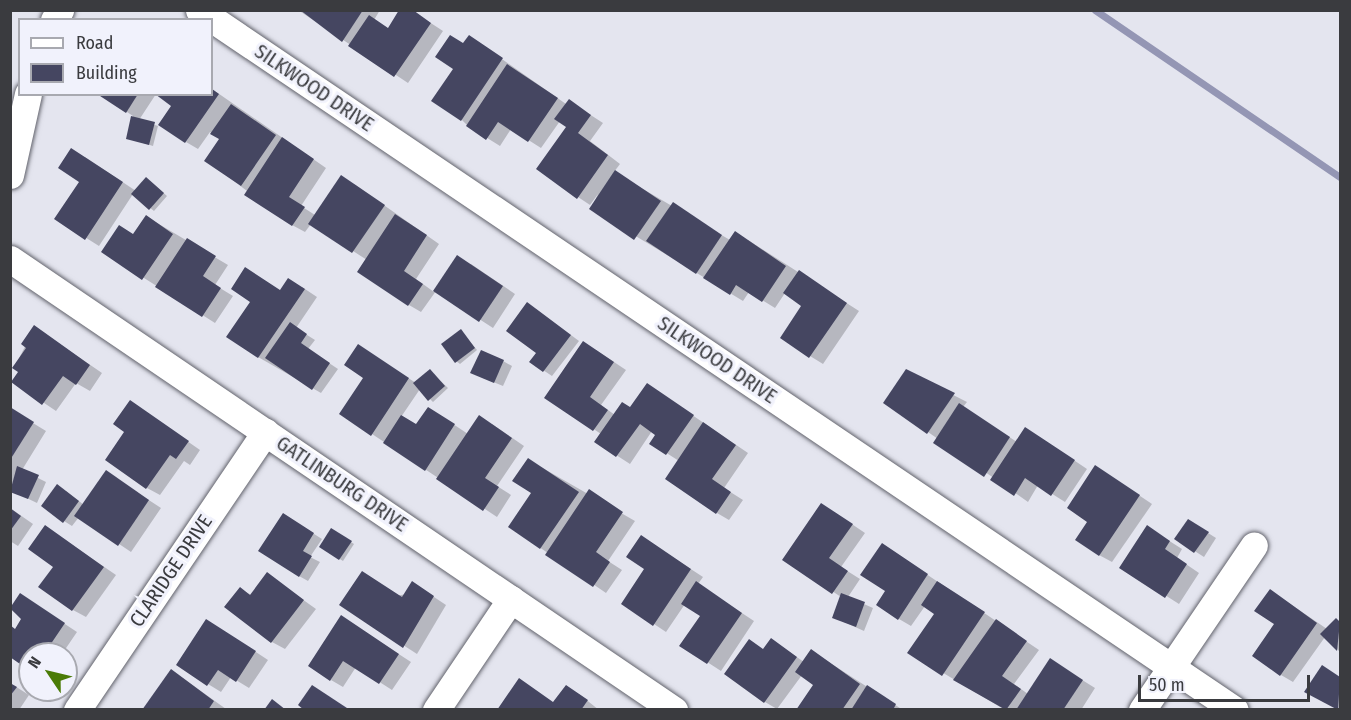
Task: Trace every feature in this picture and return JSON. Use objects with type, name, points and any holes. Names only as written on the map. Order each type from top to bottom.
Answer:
[{"type":"street","name":"SILKWOOD DRIVE","points":[[213,19],[1235,710]]},
{"type":"street","points":[[10,175],[28,96]]},
{"type":"street","name":"GATLINBURG DRIVE","points":[[10,259],[674,710]]},
{"type":"street","name":"CLARIDGE DRIVE","points":[[77,710],[265,432]]},
{"type":"street","points":[[1142,710],[1254,545]]},
{"type":"street","points":[[436,710],[511,599]]},
{"type":"building","points":[[300,10],[363,10],[342,42]]},
{"type":"building","points":[[399,10],[413,10],[431,23],[394,77],[348,46],[369,15],[388,28]]},
{"type":"building","points":[[450,35],[463,43],[469,35],[503,58],[461,121],[431,101],[453,69],[435,57]]},
{"type":"building","points":[[507,64],[558,98],[528,142],[498,122],[486,140],[466,126]]},
{"type":"building","points":[[213,90],[219,94],[185,143],[158,125],[171,106],[158,96],[213,96]]},
{"type":"building","points":[[100,96],[137,96],[126,113]]},
{"type":"building","points":[[569,99],[591,115],[578,133],[608,155],[577,199],[536,169],[566,127],[554,119]]},
{"type":"building","points":[[231,104],[276,135],[241,186],[204,161],[219,139],[210,134]]},
{"type":"building","points":[[131,116],[155,122],[149,145],[126,139]]},
{"type":"building","points":[[282,137],[314,159],[289,197],[305,207],[292,226],[244,195]]},
{"type":"building","points":[[71,148],[123,182],[85,240],[54,219],[79,182],[58,168]]},
{"type":"building","points":[[615,170],[661,201],[634,240],[589,209]]},
{"type":"building","points":[[341,175],[385,205],[352,253],[308,224]]},
{"type":"building","points":[[146,177],[164,193],[149,210],[131,194]]},
{"type":"building","points":[[673,202],[722,235],[696,274],[646,241]]},
{"type":"building","points":[[395,214],[427,235],[404,271],[423,284],[408,306],[357,272]]},
{"type":"building","points":[[146,215],[173,234],[142,280],[101,252],[119,225],[133,234]]},
{"type":"building","points":[[735,231],[786,266],[762,302],[736,285],[730,295],[703,278]]},
{"type":"building","points":[[187,238],[216,256],[203,276],[221,288],[202,317],[155,287]]},
{"type":"building","points":[[457,255],[503,286],[479,322],[433,291]]},
{"type":"building","points":[[245,267],[280,290],[288,278],[305,289],[258,358],[226,337],[250,302],[231,289]]},
{"type":"building","points":[[799,270],[847,303],[809,358],[780,338],[801,306],[783,293]]},
{"type":"building","points":[[527,302],[571,335],[543,372],[529,362],[536,353],[506,331]]},
{"type":"building","points":[[290,322],[307,334],[301,343],[330,363],[312,390],[265,358]]},
{"type":"building","points":[[34,325],[90,365],[76,385],[63,376],[42,405],[11,382],[18,372],[12,368],[26,348],[21,344]]},
{"type":"building","points":[[461,329],[475,348],[455,363],[441,344]]},
{"type":"building","points":[[583,341],[614,362],[590,397],[608,410],[593,431],[544,398]]},
{"type":"building","points":[[358,344],[409,378],[371,436],[339,414],[363,378],[344,365]]},
{"type":"building","points":[[481,350],[504,360],[494,383],[470,373]]},
{"type":"building","points":[[430,369],[445,386],[428,401],[413,383]]},
{"type":"building","points":[[906,369],[955,393],[927,434],[883,403]]},
{"type":"building","points":[[647,383],[694,415],[666,455],[649,444],[655,435],[640,424],[616,457],[594,442],[622,402],[630,407]]},
{"type":"building","points":[[130,400],[189,441],[176,459],[170,455],[146,489],[105,460],[124,432],[113,424]]},
{"type":"building","points":[[959,403],[1010,437],[984,477],[933,443]]},
{"type":"building","points":[[10,407],[34,422],[10,460]]},
{"type":"building","points":[[428,407],[455,424],[425,471],[383,443],[401,415],[416,424]]},
{"type":"building","points":[[479,415],[512,438],[485,478],[499,487],[483,511],[436,479]]},
{"type":"building","points":[[703,422],[736,445],[712,479],[731,492],[716,514],[665,479]]},
{"type":"building","points":[[1025,427],[1075,460],[1051,496],[1025,478],[1014,496],[990,480]]},
{"type":"building","points":[[528,458],[579,492],[540,549],[508,527],[531,493],[512,481]]},
{"type":"building","points":[[1095,465],[1140,495],[1099,556],[1075,540],[1087,522],[1067,508]]},
{"type":"building","points":[[17,466],[39,475],[28,499],[10,492]]},
{"type":"building","points":[[106,470],[149,500],[118,546],[74,516]]},
{"type":"building","points":[[57,484],[79,501],[63,523],[41,506]]},
{"type":"building","points":[[589,489],[623,512],[596,552],[610,562],[593,587],[545,555]]},
{"type":"building","points":[[821,503],[853,524],[829,558],[848,571],[832,594],[782,560]]},
{"type":"building","points":[[10,508],[21,516],[10,531]]},
{"type":"building","points":[[283,513],[314,533],[303,551],[312,556],[299,577],[258,551]]},
{"type":"building","points":[[1188,519],[1209,532],[1194,553],[1174,539]]},
{"type":"building","points":[[45,525],[104,567],[72,611],[38,587],[53,567],[28,549]]},
{"type":"building","points":[[1147,525],[1170,541],[1165,549],[1187,564],[1165,598],[1119,568]]},
{"type":"building","points":[[331,528],[352,541],[339,560],[319,547]]},
{"type":"building","points":[[641,535],[691,569],[653,626],[621,604],[644,569],[626,557]]},
{"type":"building","points":[[882,543],[928,574],[898,620],[876,605],[885,591],[860,575]]},
{"type":"building","points":[[362,571],[402,597],[412,581],[434,596],[403,648],[339,605]]},
{"type":"building","points":[[267,572],[304,600],[271,643],[224,607],[240,587],[250,595]]},
{"type":"building","points":[[696,581],[742,613],[707,664],[679,646],[700,616],[681,604]]},
{"type":"building","points":[[937,581],[985,612],[942,676],[907,653],[934,614],[921,605]]},
{"type":"building","points":[[1270,589],[1317,623],[1280,676],[1252,656],[1274,624],[1254,611]]},
{"type":"building","points":[[20,593],[65,623],[52,642],[18,642],[18,663],[10,657],[10,625],[15,629],[21,619],[10,608]]},
{"type":"building","points":[[841,593],[865,602],[856,627],[832,618]]},
{"type":"building","points":[[341,615],[399,654],[379,684],[343,661],[330,681],[308,666]]},
{"type":"building","points":[[1336,618],[1340,622],[1337,651],[1320,634]]},
{"type":"building","points":[[206,619],[256,651],[236,682],[218,670],[207,686],[176,665]]},
{"type":"building","points":[[996,619],[1027,641],[1002,676],[1021,689],[1006,710],[953,680]]},
{"type":"building","points":[[771,638],[797,657],[764,703],[724,674],[749,639],[763,649]]},
{"type":"building","points":[[811,649],[860,684],[842,710],[796,710],[813,685],[795,672]]},
{"type":"building","points":[[1050,658],[1083,680],[1063,710],[1016,710]]},
{"type":"building","points":[[1322,665],[1340,677],[1338,710],[1304,692]]},
{"type":"building","points":[[171,669],[214,701],[208,710],[142,710]]},
{"type":"building","points":[[519,678],[553,702],[566,685],[588,700],[581,710],[497,710]]},
{"type":"building","points":[[10,683],[17,687],[10,696]]},
{"type":"building","points":[[312,685],[350,710],[304,710],[298,705]]},
{"type":"building","points":[[867,685],[896,704],[893,710],[851,710]]},
{"type":"building","points":[[272,699],[286,710],[264,710]]},
{"type":"waterway","points":[[1095,10],[1340,177]]}]
